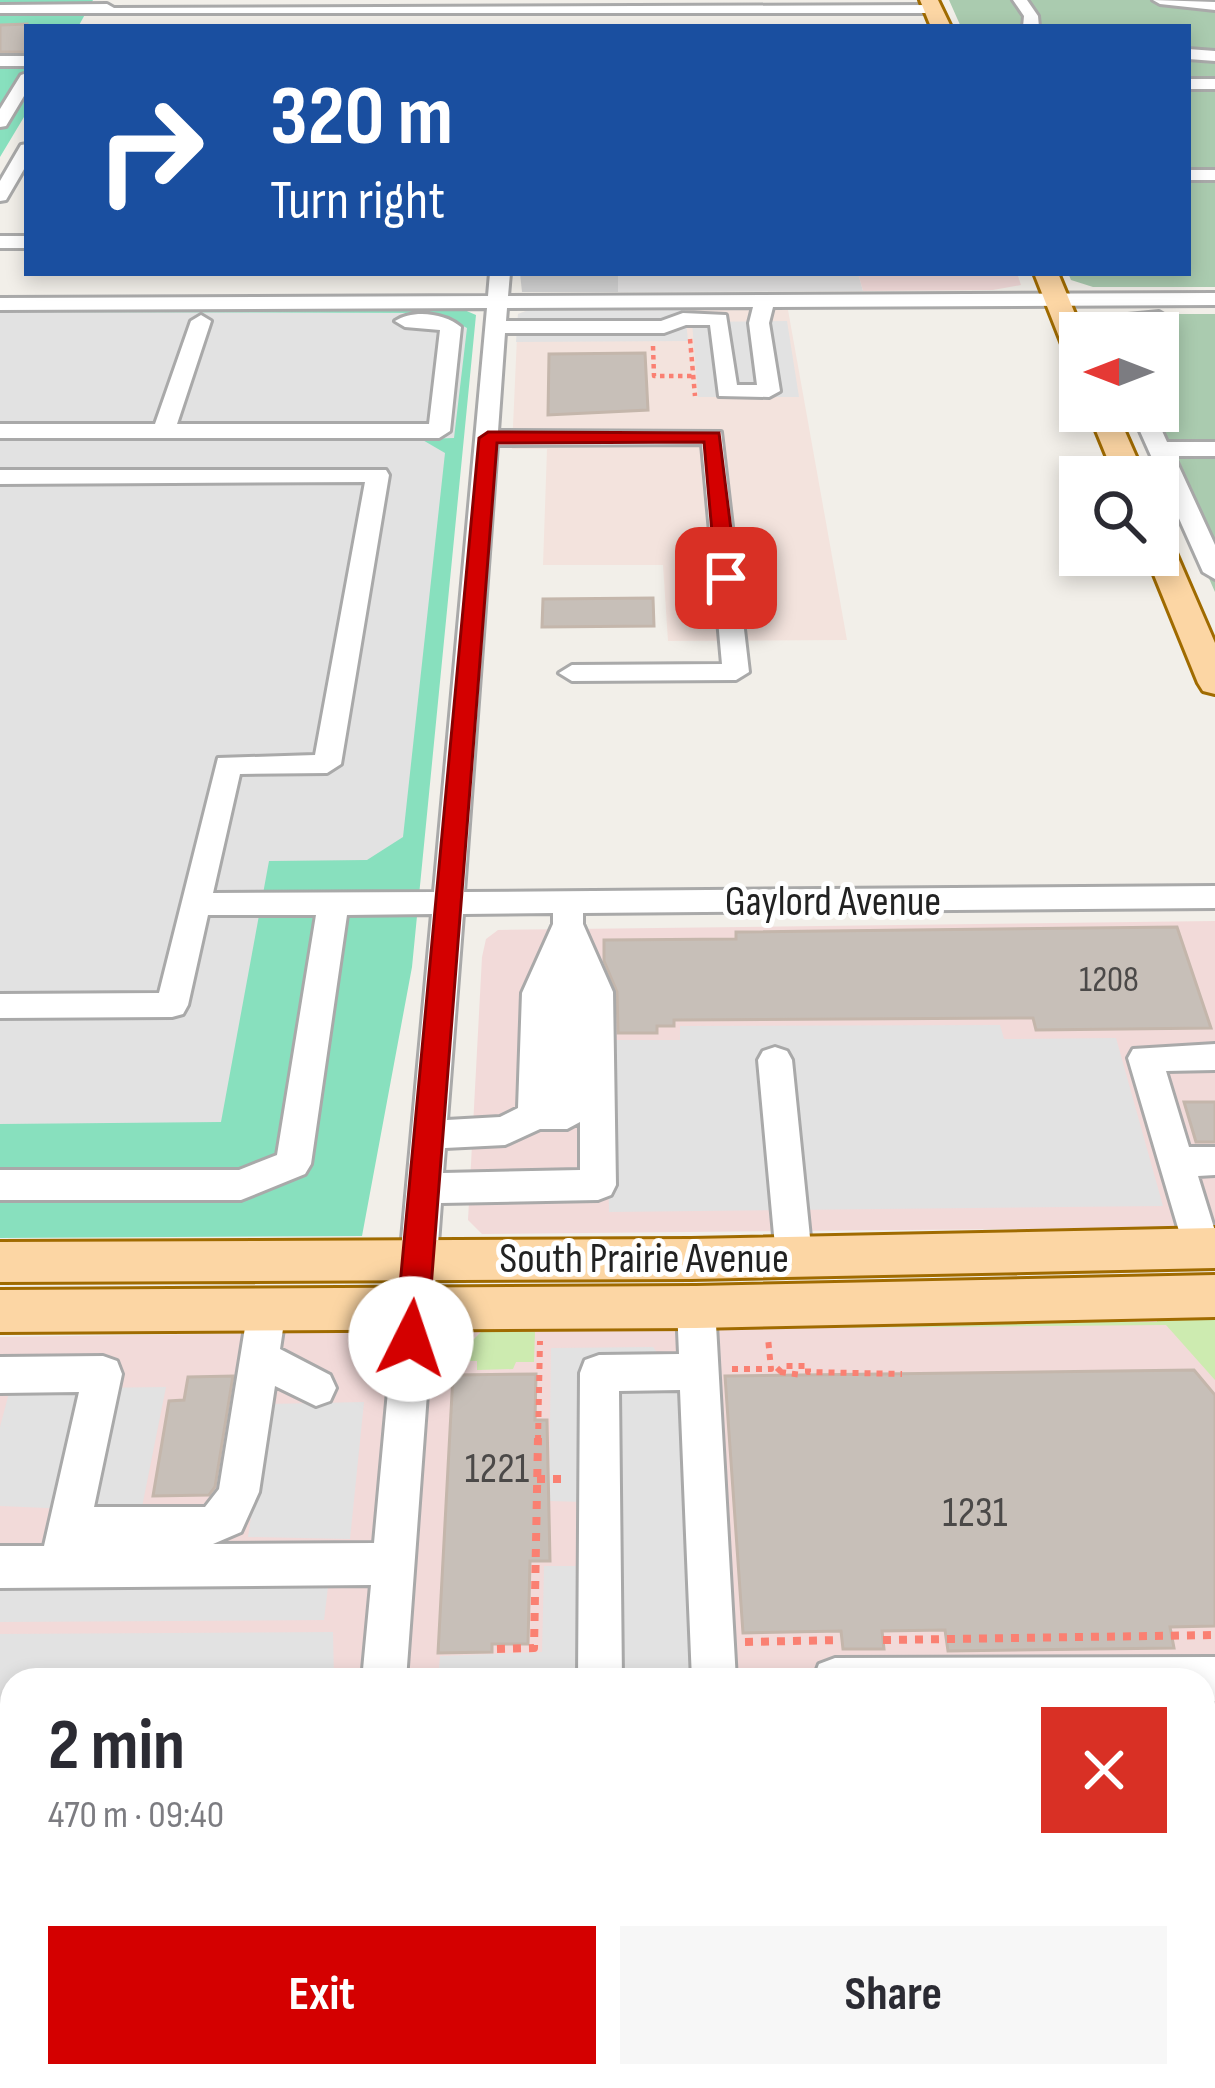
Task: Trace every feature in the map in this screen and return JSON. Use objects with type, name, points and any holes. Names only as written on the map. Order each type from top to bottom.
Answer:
[{"type":"main road","points":[[1047,276],[1061,312]]},
{"type":"main road","points":[[1171,576],[1215,683]]},
{"type":"main road","name":"South Prairie Avenue","points":[[0,1262],[794,1257],[1206,1231]]},
{"type":"main road","name":"South Prairie Avenue","points":[[0,1311],[696,1307],[1213,1297]]},
{"type":"street","points":[[1160,0],[1215,6]]},
{"type":"street","points":[[0,9],[934,12]]},
{"type":"street","points":[[881,9],[886,24]]},
{"type":"street","points":[[0,18],[63,19],[60,24]]},
{"type":"street","points":[[1186,22],[1215,18]]},
{"type":"street","points":[[1202,84],[1215,103]]},
{"type":"street","points":[[0,122],[24,86]]},
{"type":"street","points":[[3,192],[24,154]]},
{"type":"street","points":[[385,1668],[422,1188],[452,904],[500,276]]},
{"type":"street","points":[[529,276],[529,287],[599,286],[762,301],[1215,299]]},
{"type":"street","points":[[950,299],[945,286],[960,276]]},
{"type":"street","points":[[1093,278],[1215,279]]},
{"type":"street","points":[[0,304],[498,301],[599,286]]},
{"type":"street","points":[[497,328],[664,327],[688,319],[719,319],[727,391],[770,391],[759,323],[764,315],[762,301]]},
{"type":"street","points":[[1179,318],[1215,318]]},
{"type":"street","points":[[164,431],[201,321]]},
{"type":"street","points":[[0,322],[440,321],[451,328],[439,431],[0,431]]},
{"type":"street","points":[[1151,432],[1215,572]]},
{"type":"street","points":[[488,438],[713,437],[736,672],[572,673]]},
{"type":"street","points":[[1159,449],[1215,449]]},
{"type":"street","points":[[0,477],[379,475],[327,764],[228,765],[172,1005],[0,1006]]},
{"type":"street","name":"Gaylord Avenue","points":[[195,904],[452,904],[568,913],[1215,898]]},
{"type":"street","points":[[0,1185],[241,1185],[293,1164],[334,904]]},
{"type":"street","points":[[422,1188],[598,1185],[567,1115],[568,913]]},
{"type":"street","points":[[1206,1231],[1177,1162],[1145,1058],[1215,1057]]},
{"type":"street","points":[[775,1060],[794,1257]]},
{"type":"street","points":[[428,1135],[505,1131],[567,1115]]},
{"type":"street","points":[[1177,1162],[1215,1162]]},
{"type":"street","points":[[696,1307],[708,1373],[714,1668]]},
{"type":"street","points":[[0,1567],[65,1546],[206,1527],[226,1518],[239,1492],[267,1309]]},
{"type":"street","points":[[260,1358],[316,1388]]},
{"type":"street","points":[[600,1668],[598,1373],[708,1373]]},
{"type":"street","points":[[0,1375],[103,1374],[65,1546]]},
{"type":"street","points":[[65,1546],[393,1564]]},
{"type":"street","points":[[842,1660],[999,1668]]},
{"type":"path","points":[[688,319],[695,396]]},
{"type":"path","points":[[653,342],[655,378],[693,376]]},
{"type":"path","points":[[497,1649],[534,1648],[540,1327]]},
{"type":"path","points":[[768,1335],[774,1370]]},
{"type":"path","points":[[774,1370],[808,1366],[808,1372],[902,1374]]},
{"type":"path","points":[[708,1373],[774,1370],[802,1375]]},
{"type":"path","points":[[871,1640],[1215,1635]]},
{"type":"path","points":[[734,1642],[842,1660]]},
{"type":"shaded area","points":[[520,276],[618,276],[618,292],[522,292]]},
{"type":"shaded area","points":[[618,276],[859,276],[863,291],[618,292]]},
{"type":"shaded area","points":[[859,276],[1018,276],[1021,285],[993,290],[863,291]]},
{"type":"shaded area","points":[[685,310],[688,341],[516,342],[518,314],[526,311]]},
{"type":"shaded area","points":[[788,310],[847,640],[668,641],[663,565],[543,565],[547,449],[512,449],[518,314]]},
{"type":"shaded area","points":[[0,312],[438,313],[467,328],[454,438],[421,439],[445,453],[403,837],[367,860],[269,861],[221,1122],[0,1124]]},
{"type":"shaded area","points":[[787,321],[799,397],[698,397],[692,322]]},
{"type":"shaded area","points":[[1215,921],[1215,1227],[482,1234],[468,1220],[482,957],[486,939],[498,930]]},
{"type":"shaded area","points":[[1000,1025],[1004,1039],[1116,1038],[1163,1206],[609,1212],[607,1040],[680,1040],[680,1026]]},
{"type":"shaded area","points":[[1168,1320],[1215,1329],[1215,1668],[0,1668],[0,1337]]},
{"type":"shaded area","points":[[653,1347],[682,1387],[694,1668],[439,1668],[440,1656],[542,1652],[544,1566],[582,1566],[584,1502],[549,1501],[551,1348]]},
{"type":"shaded area","points":[[166,1387],[141,1512],[0,1506],[0,1427],[10,1389]]},
{"type":"shaded area","points":[[364,1402],[350,1539],[248,1537],[268,1404]]},
{"type":"shaded area","points":[[328,1587],[324,1620],[0,1622],[0,1590]]},
{"type":"shaded area","points":[[333,1632],[334,1668],[0,1668],[0,1634]]},
{"type":"green space","points":[[0,0],[93,0],[80,24],[24,24],[24,117],[0,157]]},
{"type":"green space","points":[[949,0],[1215,0],[1215,287],[1093,287],[1069,276],[1191,276],[1191,24],[960,24]]},
{"type":"green space","points":[[462,309],[476,315],[412,967],[362,1236],[0,1238],[0,311]]},
{"type":"green space","points":[[1179,314],[1215,314],[1215,592],[1179,511],[1179,456],[1155,456],[1144,432],[1179,432]]},
{"type":"green space","points":[[1123,1316],[1125,1322],[1157,1322],[1157,1316],[1215,1320],[1215,1380],[1166,1325],[818,1328],[817,1318]]},
{"type":"green space","points":[[482,1331],[535,1332],[534,1362],[516,1362],[513,1369],[477,1370],[477,1361],[463,1361],[462,1351]]},
{"type":"building","points":[[24,24],[24,52],[0,52],[0,25]]},
{"type":"building","points":[[645,353],[648,410],[548,415],[549,354]]},
{"type":"building","points":[[653,598],[654,626],[542,627],[543,599]]},
{"type":"building","points":[[1177,927],[1211,1028],[1036,1030],[1033,1018],[674,1020],[674,1026],[657,1026],[657,1033],[618,1033],[617,992],[604,961],[604,940],[736,939],[736,932]]},
{"type":"building","points":[[1184,1102],[1215,1102],[1215,1142],[1196,1142]]},
{"type":"building","points":[[1194,1370],[1215,1395],[1215,1626],[1170,1627],[1174,1648],[948,1651],[945,1630],[882,1631],[884,1649],[843,1649],[841,1631],[743,1633],[725,1376]]},
{"type":"building","points":[[536,1374],[535,1420],[547,1420],[550,1561],[530,1561],[528,1644],[492,1644],[492,1652],[438,1653],[453,1375]]},
{"type":"building","points":[[233,1376],[215,1487],[209,1495],[153,1496],[169,1401],[184,1400],[188,1377]]},
{"type":"route","points":[[411,1339],[452,904],[488,438],[713,437],[726,578]]}]
